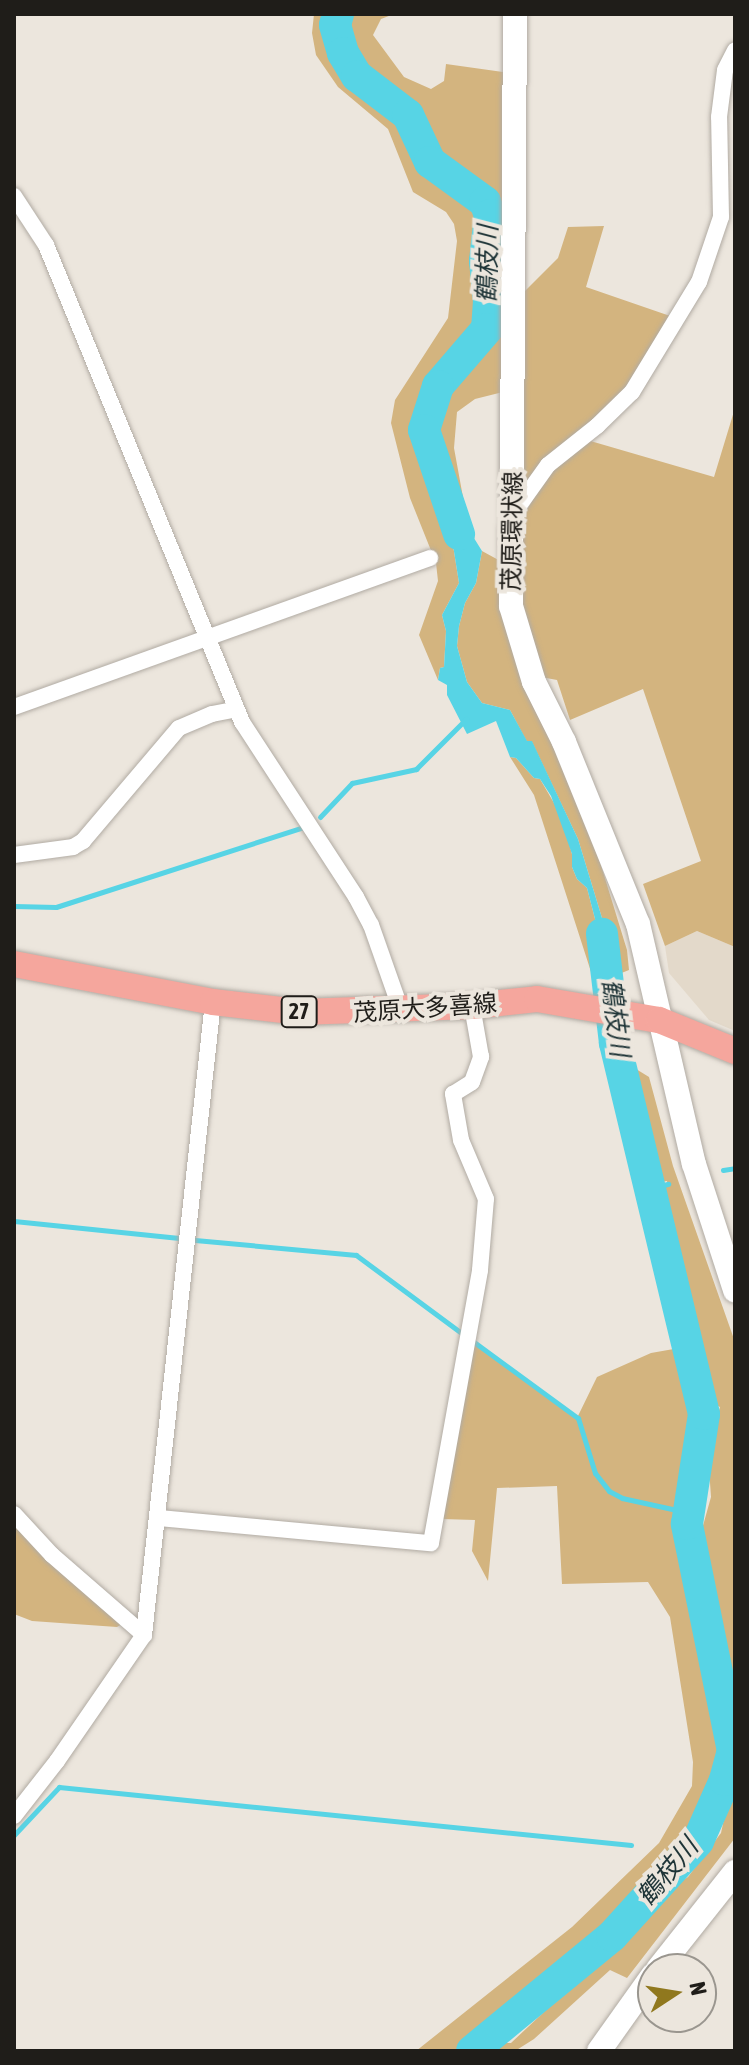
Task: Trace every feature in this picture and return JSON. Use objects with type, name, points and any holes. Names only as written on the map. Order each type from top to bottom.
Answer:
[{"type":"main road","name":"茂原環状線","points":[[515,14],[511,606],[534,682],[564,742],[638,924],[648,1018],[735,1290]]},
{"type":"main road","name":"茂原大多喜線","points":[[14,964],[213,1002],[300,1012],[401,1010],[537,999],[648,1018],[735,1051]]},
{"type":"main road","points":[[671,1953],[734,1876]]},
{"type":"main road","points":[[599,2051],[637,1994]]},
{"type":"street","points":[[512,515],[548,465],[632,392],[699,282],[721,217],[719,117],[725,70],[735,50]]},
{"type":"street","points":[[14,196],[46,245],[237,709],[356,897],[371,925],[401,1010]]},
{"type":"street","points":[[14,707],[430,558]]},
{"type":"street","points":[[14,855],[73,847],[83,841],[179,728],[212,714],[237,709]]},
{"type":"street","points":[[14,1816],[49,1772],[144,1635],[213,1002]]},
{"type":"street","points":[[159,1518],[431,1543],[480,1270],[486,1199],[461,1140],[453,1094],[472,1082],[481,1057],[472,1006]]},
{"type":"street","points":[[14,1514],[52,1555],[144,1635]]},
{"type":"shaded area","points":[[314,14],[394,14],[381,19],[373,35],[404,77],[431,89],[444,81],[446,64],[510,73],[507,391],[475,399],[457,412],[454,448],[469,530],[447,494],[440,497],[452,539],[459,583],[442,615],[446,631],[444,667],[440,668],[438,680],[419,635],[438,581],[436,563],[410,498],[391,423],[395,400],[448,318],[457,241],[454,224],[446,212],[413,192],[388,129],[338,87],[316,55],[312,33]]},
{"type":"shaded area","points":[[604,226],[586,287],[673,317],[624,391],[523,489],[519,297],[558,258],[568,227]]},
{"type":"shaded area","points":[[735,408],[735,947],[697,931],[665,946],[643,884],[701,861],[643,689],[570,720],[557,680],[541,677],[521,599],[523,517],[545,478],[587,440],[714,477]]},
{"type":"shaded area","points":[[482,551],[504,563],[551,732],[600,862],[627,950],[629,970],[619,974],[578,839],[532,742],[527,742],[510,710],[482,703],[467,682],[457,646],[459,626],[465,603],[476,583]]},
{"type":"shaded area","points":[[510,757],[516,758],[534,778],[540,779],[561,815],[572,854],[572,867],[577,879],[587,888],[601,942],[603,956],[598,968],[591,969],[593,978],[534,795]]},
{"type":"shaded area","points":[[697,931],[735,947],[735,1031],[709,1020],[669,973],[665,946]]},
{"type":"shaded area","points":[[623,1061],[649,1077],[673,1166],[735,1342],[735,1687],[724,1639],[715,1626],[699,1540],[711,1497],[708,1454],[720,1407],[709,1402],[682,1278],[677,1275],[656,1188],[668,1186],[667,1181],[655,1183]]},
{"type":"shaded area","points":[[474,1342],[577,1418],[597,1377],[651,1353],[685,1347],[699,1415],[684,1528],[685,1563],[708,1639],[727,1750],[722,1780],[706,1816],[686,1848],[649,1892],[463,2051],[416,2051],[572,1927],[659,1843],[692,1786],[693,1762],[670,1617],[648,1582],[562,1584],[557,1486],[497,1488],[488,1581],[472,1551],[475,1520],[442,1519]]},
{"type":"shaded area","points":[[14,1522],[122,1624],[117,1627],[32,1621],[14,1614]]},
{"type":"shaded area","points":[[735,1768],[735,1838],[646,1953],[637,1953],[637,1965],[627,1978],[610,1970],[534,2039],[515,2051],[480,2051],[489,2043],[511,2043],[665,1898],[669,1889],[688,1877],[721,1833]]},
{"type":"water","points":[[446,493],[482,551],[476,583],[465,603],[459,626],[457,646],[467,682],[482,703],[510,710],[527,741],[532,741],[578,839],[619,974],[605,980],[593,978],[591,969],[598,968],[603,956],[601,942],[587,888],[577,879],[572,867],[572,854],[551,796],[540,779],[534,778],[516,758],[510,757],[496,721],[467,734],[447,695],[447,685],[438,680],[440,668],[444,667],[446,631],[442,615],[459,583],[452,539],[440,497]]},
{"type":"waterway","name":"鶴枝川","points":[[338,14],[335,25],[343,53],[357,76],[408,115],[430,162],[485,202],[490,215],[485,261],[489,301],[487,329],[438,386],[424,430],[459,534]]},
{"type":"waterway","points":[[320,817],[352,783],[416,769],[466,719]]},
{"type":"waterway","points":[[14,906],[56,907],[303,827]]},
{"type":"waterway","name":"鶴枝川","points":[[472,2051],[612,1936],[698,1841],[725,1780],[733,1751],[687,1524],[704,1414],[615,1043],[602,934]]},
{"type":"waterway","points":[[723,1170],[735,1168]]},
{"type":"waterway","points":[[650,1189],[668,1184]]},
{"type":"waterway","points":[[14,1221],[179,1238]]},
{"type":"waterway","points":[[195,1240],[356,1255],[464,1335]]},
{"type":"waterway","points":[[474,1342],[578,1418],[595,1473],[609,1491],[622,1498],[690,1513]]},
{"type":"waterway","points":[[14,1835],[59,1787],[631,1845]]}]
